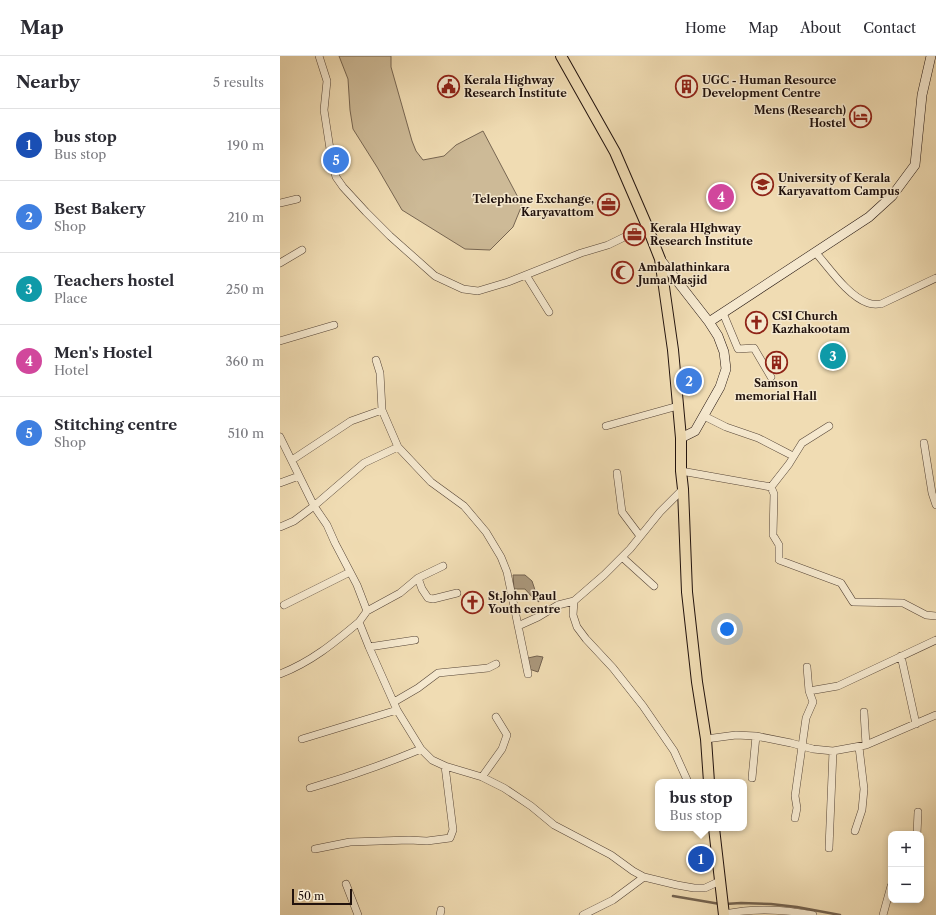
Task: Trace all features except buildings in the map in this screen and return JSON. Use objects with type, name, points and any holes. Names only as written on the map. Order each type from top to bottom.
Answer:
[{"type":"main road","points":[[561,56],[615,152],[660,259],[673,350],[681,438],[681,470],[688,592],[697,682],[706,739],[709,779]]},
{"type":"main road","points":[[709,322],[869,217],[892,196],[915,165],[922,95],[931,56]]},
{"type":"main road","points":[[660,259],[709,322],[718,336],[724,352],[726,369],[720,387],[695,431],[681,438]]},
{"type":"main road","points":[[714,831],[724,913]]},
{"type":"street","points":[[319,56],[327,81],[324,110],[332,162],[336,177],[351,196],[390,236],[435,276],[463,289],[478,291],[508,282],[581,253],[608,245],[647,226]]},
{"type":"street","points":[[280,203],[297,199]]},
{"type":"street","points":[[280,263],[302,250]]},
{"type":"street","points":[[816,253],[839,281],[856,296],[867,303],[881,304],[936,278]]},
{"type":"street","points":[[526,275],[549,312]]},
{"type":"street","points":[[723,313],[738,349],[754,348],[771,377]]},
{"type":"street","points":[[280,340],[334,325]]},
{"type":"street","points":[[376,360],[380,373],[382,410],[398,447],[431,482],[464,506],[486,532],[501,557],[507,572],[528,674]]},
{"type":"street","points":[[606,426],[678,406]]},
{"type":"street","points":[[292,460],[351,421],[382,410]]},
{"type":"street","points":[[704,416],[726,427],[758,438],[793,456]]},
{"type":"street","points":[[771,487],[802,443],[829,426]]},
{"type":"street","points":[[280,437],[314,506],[327,525],[357,585],[367,611]]},
{"type":"street","points":[[924,443],[932,493],[936,505]]},
{"type":"street","points":[[280,527],[294,521],[314,506],[364,463],[398,447]]},
{"type":"street","points":[[681,470],[771,487]]},
{"type":"street","points":[[617,474],[622,512],[640,536]]},
{"type":"street","points":[[280,483],[299,476]]},
{"type":"street","points":[[771,487],[774,494],[774,535],[779,545],[779,560],[841,583],[853,602],[902,603],[926,615],[936,616]]},
{"type":"street","points":[[518,626],[558,606],[574,601],[622,557],[660,512],[683,489]]},
{"type":"street","points":[[622,557],[654,586]]},
{"type":"street","points":[[280,674],[294,669],[330,647],[360,622],[367,611],[400,593],[418,578],[442,566]]},
{"type":"street","points":[[284,605],[350,572]]},
{"type":"street","points":[[418,578],[422,589],[428,598],[433,599],[456,592]]},
{"type":"street","points":[[574,601],[573,615],[577,627],[613,668],[643,706],[674,751],[687,779]]},
{"type":"street","points":[[360,622],[369,647],[397,710],[421,749],[432,760],[445,766],[482,778],[504,788],[554,824],[611,855],[644,877],[694,888],[705,888],[720,881]]},
{"type":"street","points":[[369,647],[415,640]]},
{"type":"street","points":[[809,691],[838,686],[936,640]]},
{"type":"street","points":[[901,656],[916,724]]},
{"type":"street","points":[[394,702],[418,688],[438,673],[488,668],[496,664]]},
{"type":"street","points":[[795,818],[797,808],[795,796],[806,718],[813,702],[809,691],[806,667]]},
{"type":"street","points":[[302,739],[397,710]]},
{"type":"street","points":[[855,831],[862,810],[864,789],[862,746],[864,712]]},
{"type":"street","points":[[706,739],[756,736],[813,749],[833,751],[862,746],[936,715]]},
{"type":"street","points":[[482,778],[502,749],[507,735],[496,717]]},
{"type":"street","points":[[752,778],[756,736]]},
{"type":"street","points":[[310,788],[371,769],[421,749]]},
{"type":"street","points":[[829,848],[833,751]]},
{"type":"street","points":[[315,849],[350,842],[409,840],[427,841],[450,838],[453,830],[445,766]]},
{"type":"street","points":[[917,831],[918,812]]},
{"type":"street","points":[[710,831],[716,844]]},
{"type":"street","points":[[583,915],[613,900],[644,877]]},
{"type":"street","points":[[346,884],[358,915]]},
{"type":"street","points":[[883,915],[888,897]]},
{"type":"street","points":[[724,913],[740,910],[756,910],[795,912],[813,915]]},
{"type":"shaded area","points":[[339,56],[391,56],[391,67],[412,141],[416,151],[423,160],[444,156],[456,145],[483,131],[522,205],[513,227],[490,250],[465,249],[402,210],[353,129],[348,79]]},
{"type":"shaded area","points":[[513,575],[525,575],[532,581],[539,602],[525,589],[514,589]]},
{"type":"shaded area","points":[[537,656],[543,657],[538,672],[529,669],[528,658]]},
{"type":"waterway","points":[[673,896],[720,904]]},
{"type":"waterway","points":[[725,904],[771,904],[840,915]]},
{"type":"place","name":"Kerala Highway Research Institute","points":[[448,86]]},
{"type":"place","name":"UGC - Human Resource Development Centre","points":[[686,86]]},
{"type":"place","name":"Mens (Research) Hostel","points":[[861,116]]},
{"type":"place","name":"Stitching centre","points":[[336,160]]},
{"type":"place","name":"University of Kerala Karyavattom Campus","points":[[762,184]]},
{"type":"place","name":"Men's Hostel","points":[[721,197]]},
{"type":"place","name":"Telephone Exchange, Karyavattom","points":[[609,205]]},
{"type":"place","name":"Kerala HIghway Research Institute","points":[[634,234]]},
{"type":"place","name":"Ambalathinkara Juma Masjid","points":[[622,273]]},
{"type":"place","name":"CSI Church Kazhakootam","points":[[757,322]]},
{"type":"place","name":"Teachers hostel","points":[[833,356]]},
{"type":"place","name":"Samson memorial Hall","points":[[776,363]]},
{"type":"place","name":"Best Bakery","points":[[689,381]]},
{"type":"place","name":"St.John Paul Youth centre","points":[[472,602]]},
{"type":"place","name":"bus stop","points":[[701,859]]}]
